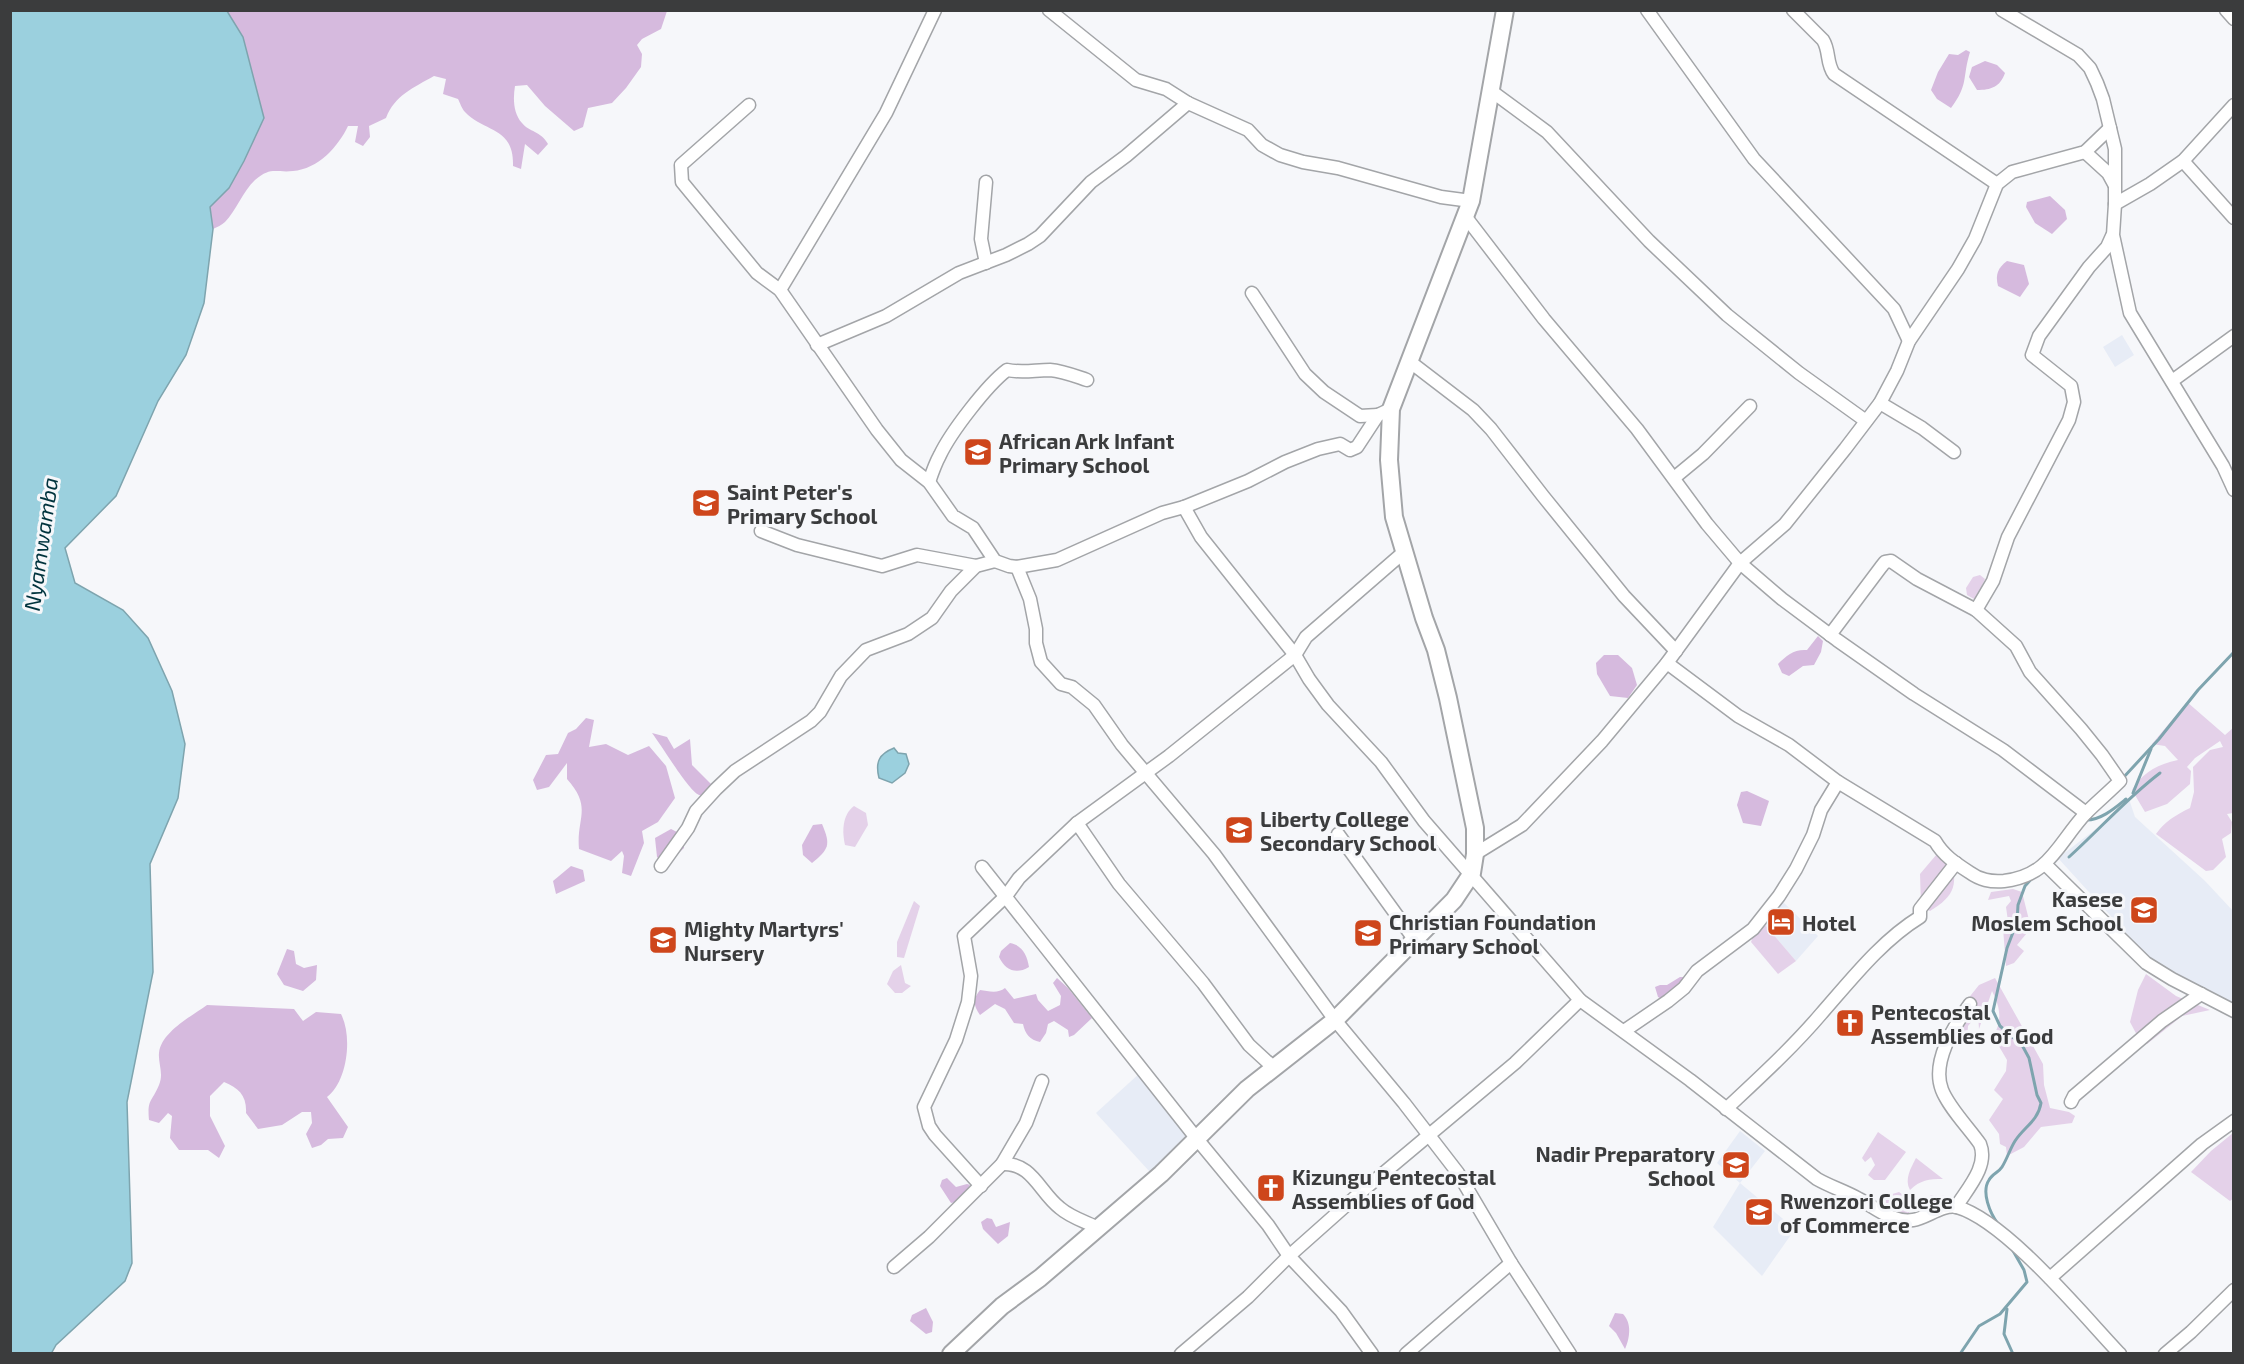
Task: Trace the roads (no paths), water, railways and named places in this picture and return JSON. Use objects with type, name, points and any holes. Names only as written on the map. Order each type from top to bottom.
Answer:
[{"type":"street","points":[[780,290],[886,113],[935,10]]},
{"type":"street","points":[[1049,10],[1136,80],[1166,89],[1188,103],[1248,130],[1262,145],[1280,155],[1338,168],[1441,197],[1468,209],[1544,319],[1595,376],[1674,477],[1707,524],[1740,563],[1782,599],[1830,635],[1914,694],[2002,750],[2086,813]]},
{"type":"street","points":[[749,105],[681,165],[682,182],[757,273],[780,290],[901,460],[929,482],[953,516],[973,528],[995,561],[1009,567],[1041,564],[1057,560],[1162,513],[1184,507],[1248,481],[1318,448],[1340,444],[1350,450],[1357,447],[1385,412],[1409,361],[1468,209],[1505,10]]},
{"type":"street","points":[[1647,10],[1754,159],[1894,309],[1909,341]]},
{"type":"street","points":[[1793,10],[1827,45],[1828,64],[1834,74],[1997,184]]},
{"type":"street","points":[[1976,610],[1993,581],[2008,537],[2069,420],[2074,402],[2071,386],[2032,355],[2036,343],[2077,282],[2107,248],[2112,235],[2115,204],[2115,149],[2103,99],[2090,68],[2078,55],[2002,10]]},
{"type":"street","points":[[2226,10],[2234,19]]},
{"type":"street","points":[[1490,90],[1547,132],[1649,241],[1727,315],[1799,373],[1866,421]]},
{"type":"street","points":[[817,345],[886,316],[959,273],[1006,255],[1040,236],[1091,182],[1188,103]]},
{"type":"street","points":[[2115,204],[2150,184],[2183,160],[2234,105]]},
{"type":"street","points":[[1475,854],[1522,825],[1602,741],[1667,663],[1740,563],[1785,524],[1866,421],[1880,403],[1897,371],[1909,341],[1975,239],[1997,184],[2012,172],[2085,152],[2110,128]]},
{"type":"street","points":[[2085,152],[2108,173],[2114,185]]},
{"type":"street","points":[[2183,160],[2234,218]]},
{"type":"street","points":[[986,182],[981,238],[986,263]]},
{"type":"street","points":[[2112,235],[2130,313],[2223,466],[2234,490]]},
{"type":"street","points":[[1252,293],[1300,367],[1316,385],[1360,416],[1385,412]]},
{"type":"street","points":[[2172,381],[2234,336]]},
{"type":"street","points":[[1409,361],[1473,410],[1491,429],[1624,596],[1676,651]]},
{"type":"street","points":[[929,482],[940,454],[991,383],[1007,370],[1020,372],[1049,370],[1087,380]]},
{"type":"street","points":[[1880,403],[1922,428],[1954,452]]},
{"type":"street","points":[[1674,477],[1703,454],[1750,406]]},
{"type":"street","points":[[951,1353],[1002,1306],[1040,1278],[1161,1174],[1247,1089],[1335,1020],[1454,900],[1472,873],[1475,828],[1436,650],[1424,618],[1394,517],[1385,412]]},
{"type":"street","points":[[1184,507],[1201,537],[1295,655],[1328,705],[1381,762],[1424,821],[1472,873],[1580,1000],[1690,1080],[1817,1179],[1894,1218],[1911,1220],[1947,1207],[1956,1207],[1986,1223],[2012,1242],[2050,1278],[2120,1353]]},
{"type":"street","points":[[761,531],[797,545],[882,566],[917,555],[976,566],[995,561]]},
{"type":"street","points":[[981,1186],[935,1136],[929,1126],[924,1107],[956,1040],[968,1002],[971,976],[964,936],[1006,896],[1019,878],[1077,823],[1295,655],[1306,637],[1404,552]]},
{"type":"street","points":[[1667,663],[1738,716],[1789,745],[1838,782],[1935,841],[1941,852],[1981,880],[2018,880],[2045,864],[2086,813],[2120,781],[2088,738],[2030,672],[2016,646],[1976,610],[1888,561],[1881,567],[1830,635]]},
{"type":"street","points":[[662,866],[688,828],[696,811],[722,783],[735,771],[811,721],[820,712],[841,676],[866,650],[908,634],[932,618],[951,591],[976,566]]},
{"type":"street","points":[[1017,567],[1030,599],[1041,662],[1061,684],[1072,687],[1094,705],[1116,737],[1249,900],[1335,1020],[1458,1173],[1511,1263],[1570,1353]]},
{"type":"street","points":[[1624,1031],[1668,1001],[1684,988],[1697,971],[1753,929],[1793,875],[1813,835],[1821,810],[1838,782]]},
{"type":"street","points":[[1077,823],[1119,884],[1203,983],[1249,1045],[1273,1067]]},
{"type":"street","points":[[1338,834],[1414,939]]},
{"type":"street","points":[[1726,1109],[1787,1052],[1839,992],[1903,927],[1920,917],[1920,909],[1956,863]]},
{"type":"street","points":[[2045,864],[2146,963],[2234,1011]]},
{"type":"street","points":[[982,867],[1051,957],[1268,1225],[1289,1256],[1341,1311],[1372,1353]]},
{"type":"street","points":[[2071,1102],[2074,1096],[2162,1021],[2201,994]]},
{"type":"street","points":[[1180,1353],[1248,1297],[1289,1256],[1428,1135],[1515,1063],[1580,1000]]},
{"type":"street","points":[[1956,1207],[1972,1181],[1981,1162],[1983,1150],[1946,1097],[1941,1085],[1940,1070],[1951,1032],[1970,1004]]},
{"type":"street","points":[[894,1267],[929,1237],[1002,1164],[1026,1123],[1042,1081]]},
{"type":"street","points":[[2050,1278],[2202,1144],[2234,1121]]},
{"type":"street","points":[[1002,1164],[1023,1169],[1060,1208],[1098,1228]]},
{"type":"street","points":[[1406,1353],[1511,1263]]},
{"type":"street","points":[[2165,1353],[2191,1332],[2234,1290]]},
{"type":"water","name":"Nyamwamba","points":[[10,11],[227,11],[243,37],[264,118],[229,188],[210,207],[213,229],[204,303],[186,355],[158,401],[116,496],[65,548],[75,583],[123,610],[148,638],[172,691],[185,744],[178,798],[150,864],[153,972],[127,1102],[132,1263],[125,1281],[56,1345],[51,1354],[10,1353]]},
{"type":"water","points":[[894,748],[898,753],[906,754],[909,764],[905,773],[892,783],[879,778],[878,763],[885,753]]},
{"type":"waterway","points":[[2122,779],[2159,739],[2198,690],[2234,652]]},
{"type":"waterway","points":[[2133,793],[2151,749]]},
{"type":"waterway","points":[[2069,857],[2160,773]]},
{"type":"waterway","points":[[2085,820],[2102,816],[2126,799]]},
{"type":"waterway","points":[[1998,1224],[1986,1196],[1987,1185],[1990,1178],[2002,1167],[2015,1141],[2037,1115],[2041,1103],[2037,1095],[2029,1058],[2022,1045],[2000,1026],[1993,1011],[2007,948],[2017,922],[2018,905],[2025,886],[2033,877]]},
{"type":"waterway","points":[[1960,1354],[1979,1326],[2000,1314],[2027,1282],[2024,1270],[2012,1249]]},
{"type":"waterway","points":[[2007,1309],[2004,1334],[2013,1354]]},
{"type":"place","name":"African Ark Infant Primary School","points":[[978,452]]},
{"type":"place","name":"Saint Peter's Primary School","points":[[706,503]]},
{"type":"place","name":"Liberty College Secondary School","points":[[1239,830]]},
{"type":"place","name":"Kasese Moslem School","points":[[2144,910]]},
{"type":"place","name":"Hotel","points":[[1781,922]]},
{"type":"place","name":"Christian Foundation Primary School","points":[[1368,933]]},
{"type":"place","name":"Mighty Martyrs' Nursery","points":[[663,940]]},
{"type":"place","name":"Pentecostal Assemblies of God","points":[[1850,1023]]},
{"type":"place","name":"Nadir Preparatory School","points":[[1736,1165]]},
{"type":"place","name":"Kizungu Pentecostal Assemblies of God","points":[[1271,1188]]},
{"type":"place","name":"Rwenzori College of Commerce","points":[[1759,1212]]}]
